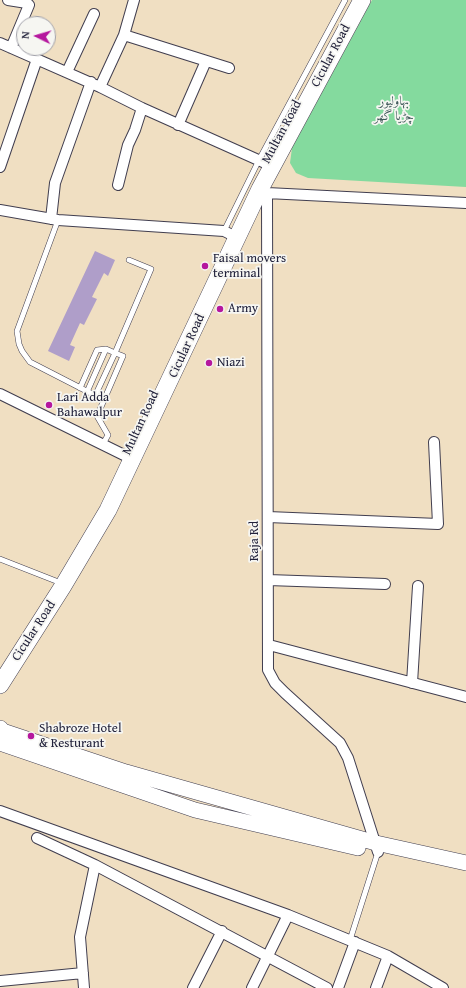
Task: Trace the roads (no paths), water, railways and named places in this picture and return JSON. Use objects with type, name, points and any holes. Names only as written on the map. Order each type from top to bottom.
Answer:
[{"type":"highway","name":"Multan Road","points":[[260,189],[262,162],[352,0]]},
{"type":"highway","name":"Cicular Road","points":[[0,685],[60,584],[108,510],[133,461],[231,234],[260,189],[362,0]]},
{"type":"highway","name":"Multan Road","points":[[0,666],[60,584],[126,456],[231,234]]},
{"type":"main road","points":[[0,730],[126,772],[377,848],[466,872]]},
{"type":"main road","points":[[0,743],[194,810],[377,848],[466,863]]},
{"type":"street","points":[[8,0],[27,3],[29,5],[11,48]]},
{"type":"street","points":[[54,219],[55,183],[96,84],[124,35],[134,0]]},
{"type":"street","points":[[67,72],[94,14]]},
{"type":"street","points":[[124,35],[228,68]]},
{"type":"street","points":[[0,43],[96,84],[178,125],[262,162]]},
{"type":"street","points":[[0,167],[37,59]]},
{"type":"street","points":[[178,125],[206,61]]},
{"type":"street","points":[[118,185],[128,145],[135,130],[142,108]]},
{"type":"street","points":[[260,189],[466,203]]},
{"type":"street","name":"Raja Rd","points":[[260,189],[268,517],[268,670],[275,683],[340,743],[348,758],[377,848]]},
{"type":"street","points":[[0,210],[54,219],[231,234]]},
{"type":"street","points":[[0,394],[126,456]]},
{"type":"street","points":[[268,517],[438,524],[434,442]]},
{"type":"street","points":[[268,580],[386,584]]},
{"type":"street","points":[[412,683],[418,586]]},
{"type":"street","points":[[269,645],[412,683],[466,695]]},
{"type":"street","points":[[0,811],[288,915],[388,956],[443,988]]},
{"type":"street","points":[[37,838],[222,931],[327,988]]},
{"type":"street","points":[[84,988],[80,937],[95,866]]},
{"type":"street","points":[[252,988],[288,915]]},
{"type":"street","points":[[193,988],[222,931]]},
{"type":"street","points":[[338,988],[352,941]]},
{"type":"street","points":[[376,988],[388,956]]},
{"type":"street","points":[[0,981],[83,973]]},
{"type":"lane","points":[[231,234],[262,162],[345,0]]},
{"type":"lane","points":[[54,219],[17,331],[18,337],[22,351],[30,362],[104,400]]},
{"type":"lane","points":[[95,396],[151,269],[129,260]]},
{"type":"lane","points":[[80,388],[97,350],[106,349],[123,356],[96,416],[108,435],[103,444]]},
{"type":"lane","points":[[87,392],[106,349]]},
{"type":"lane","points":[[0,559],[60,584]]},
{"type":"lane","points":[[352,941],[377,848]]},
{"type":"place","name":"Faisal movers terminal","points":[[205,266]]},
{"type":"place","name":"Army","points":[[220,309]]},
{"type":"place","name":"Niazi","points":[[209,363]]},
{"type":"place","name":"Lari Adda Bahawalpur","points":[[49,405]]},
{"type":"place","name":"Shabroze Hotel & Resturant","points":[[31,736]]},
{"type":"park label","name":"بہاولپور چڑیا گھر","points":[[394,110]]}]
